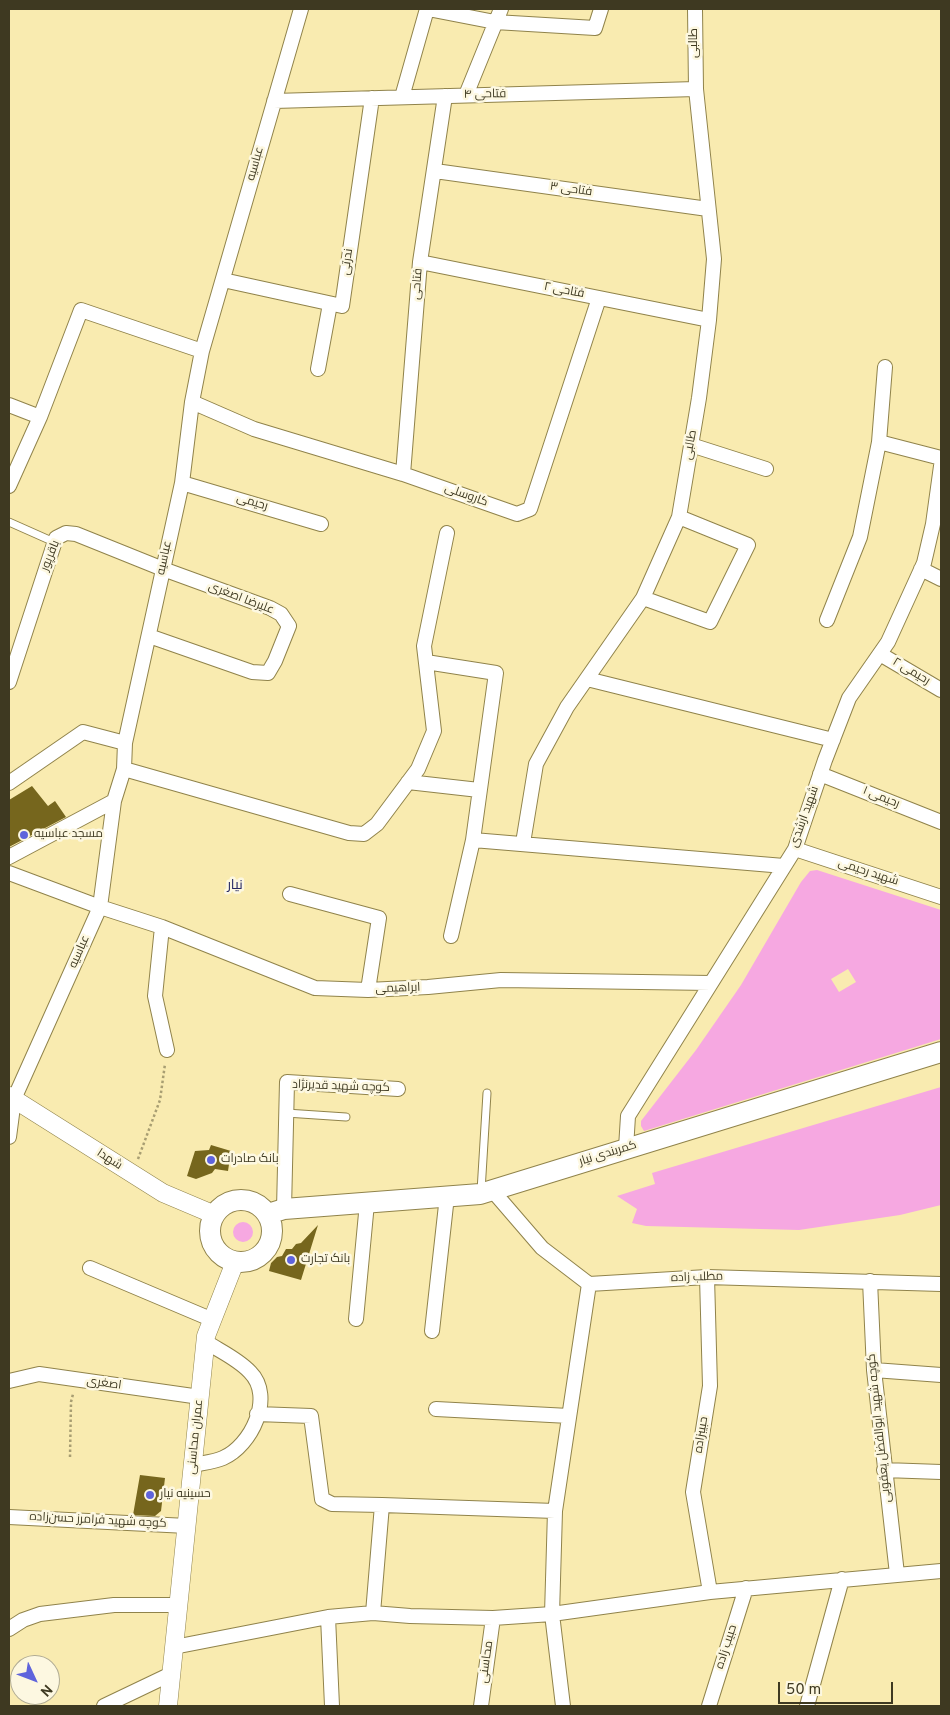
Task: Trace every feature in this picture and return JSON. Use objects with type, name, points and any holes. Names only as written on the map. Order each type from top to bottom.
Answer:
[{"type":"main road","name":"کمربندی نیار","points":[[276,1212],[486,1192],[941,1052]]},
{"type":"main road","points":[[241,1200],[276,1212],[272,1224],[270,1244],[264,1253],[256,1259],[246,1262],[235,1262],[226,1259],[213,1244],[210,1234],[211,1224],[215,1215],[226,1204],[241,1200]]},
{"type":"street","name":"عباسیه","points":[[9,1138],[12,1097],[100,907],[114,802],[124,769],[125,742],[182,483],[192,402],[202,351],[301,9]]},
{"type":"street","points":[[402,97],[428,9],[495,22],[595,28],[601,9]]},
{"type":"street","points":[[466,95],[501,9]]},
{"type":"street","name":"طالبی","points":[[523,844],[536,764],[567,707],[643,598],[678,517],[691,445],[709,320],[714,259],[696,89],[695,9]]},
{"type":"street","name":"فتاحی ۴","points":[[274,101],[696,89]]},
{"type":"street","name":"فتاحی","points":[[403,474],[420,262],[445,96]]},
{"type":"street","name":"ندرتی","points":[[330,304],[340,306],[342,304],[372,98]]},
{"type":"street","name":"فتاحی ۳","points":[[434,171],[708,209]]},
{"type":"street","name":"فتاحی ۲","points":[[420,262],[709,320]]},
{"type":"street","points":[[223,280],[330,304],[318,369]]},
{"type":"street","name":"کاروسلی","points":[[192,402],[254,429],[403,474],[516,514],[530,509],[599,298]]},
{"type":"street","points":[[9,486],[40,417],[81,310],[202,351]]},
{"type":"street","points":[[827,620],[860,537],[879,442],[885,367]]},
{"type":"street","points":[[9,406],[40,417]]},
{"type":"street","points":[[879,442],[941,458]]},
{"type":"street","points":[[691,445],[766,469]]},
{"type":"street","name":"شهید ارشدی","points":[[626,1148],[628,1116],[795,849],[820,774],[849,698],[888,642],[924,563],[937,526],[941,466]]},
{"type":"street","name":"رحیمی","points":[[182,483],[322,524]]},
{"type":"street","points":[[643,598],[710,622],[748,545],[678,517]]},
{"type":"street","name":"باقرپور","points":[[9,682],[56,538],[66,532],[76,534],[162,569]]},
{"type":"street","points":[[124,769],[349,833],[364,834],[377,824],[418,769],[434,732],[424,646],[448,533]]},
{"type":"street","name":"علیرضا اصغری","points":[[149,636],[252,672],[268,673],[289,626],[281,614],[270,608],[162,569]]},
{"type":"street","points":[[921,569],[941,579]]},
{"type":"street","name":"رحیمی ۲","points":[[880,654],[941,690]]},
{"type":"street","points":[[426,662],[496,673],[473,840],[451,936]]},
{"type":"street","points":[[587,679],[833,740]]},
{"type":"street","points":[[9,783],[83,732],[125,742]]},
{"type":"street","name":"رحیمی ۱","points":[[820,774],[941,822]]},
{"type":"street","points":[[408,782],[479,790]]},
{"type":"street","points":[[9,857],[114,802]]},
{"type":"street","points":[[473,840],[784,866]]},
{"type":"street","name":"شهید رحیمی","points":[[795,849],[941,896]]},
{"type":"street","name":"ابراهیمی","points":[[9,873],[100,907],[162,927],[315,988],[368,990],[428,987],[501,980],[711,983]]},
{"type":"street","points":[[290,894],[379,918],[368,990]]},
{"type":"street","points":[[162,927],[154,996],[167,1050]]},
{"type":"street","name":"کوچه شهید قدیرنژاد","points":[[276,1212],[286,1113],[287,1082],[398,1089]]},
{"type":"street","name":"شهدا","points":[[12,1097],[163,1193],[215,1215]]},
{"type":"street","points":[[486,1192],[542,1248],[589,1284],[555,1511],[552,1614],[563,1706]]},
{"type":"street","points":[[432,1331],[447,1196]]},
{"type":"street","points":[[356,1319],[367,1203]]},
{"type":"street","name":"عمران محاسنی","points":[[168,1706],[206,1342],[235,1262]]},
{"type":"street","points":[[90,1268],[213,1320]]},
{"type":"street","name":"مطلب زاده","points":[[589,1284],[707,1277],[941,1284]]},
{"type":"street","name":"حبیبزاده","points":[[707,1277],[710,1386],[693,1492],[710,1592]]},
{"type":"street","name":"کوچه شهید ابوالفضل یعقوبی","points":[[870,1282],[874,1370],[897,1574]]},
{"type":"street","points":[[193,1465],[223,1458],[242,1444],[255,1424],[261,1391],[251,1372],[206,1342]]},
{"type":"street","points":[[874,1370],[941,1375]]},
{"type":"street","name":"اصغری","points":[[9,1381],[39,1374],[200,1398]]},
{"type":"street","points":[[436,1409],[569,1416]]},
{"type":"street","points":[[258,1414],[311,1416],[322,1499],[332,1504],[555,1511]]},
{"type":"street","points":[[884,1470],[941,1472]]},
{"type":"street","points":[[373,1613],[382,1505]]},
{"type":"street","name":"کوچه شهید فرامرز حسن‌زاده","points":[[9,1518],[187,1526]]},
{"type":"street","points":[[174,1646],[328,1617],[373,1613],[493,1618],[552,1614],[746,1588],[941,1571]]},
{"type":"street","points":[[807,1706],[842,1579]]},
{"type":"street","name":"حبیب زاده","points":[[709,1706],[746,1588]]},
{"type":"street","points":[[9,1629],[23,1620],[40,1614],[114,1605],[178,1605]]},
{"type":"street","points":[[328,1617],[332,1706]]},
{"type":"street","name":"محاسنی","points":[[481,1706],[493,1618]]},
{"type":"street","points":[[104,1706],[171,1674]]},
{"type":"lane","points":[[9,522],[54,542]]},
{"type":"lane","points":[[486,1192],[487,1092]]},
{"type":"lane","points":[[286,1113],[346,1117]]},
{"type":"path","points":[[133,1175],[160,1100],[167,1050]]},
{"type":"path","points":[[70,1457],[71,1402],[75,1380]]},
{"type":"shaded area","points":[[817,870],[941,910],[941,1039],[644,1131],[641,1121],[696,1050],[741,985],[801,882],[810,871]],"holes":[[[848,969],[856,982],[839,992],[831,979]]]},
{"type":"shaded area","points":[[941,1087],[941,1205],[900,1215],[799,1230],[646,1226],[632,1223],[637,1209],[617,1196],[655,1184],[652,1173]]},
{"type":"shaded area","points":[[239,1222],[247,1222],[253,1228],[253,1236],[247,1242],[239,1242],[233,1236],[233,1228]]},
{"type":"building","name":"مسجد عباسیه","points":[[32,786],[48,806],[55,801],[66,817],[9,847],[9,800]]},
{"type":"building","name":"بانک صادرات","points":[[211,1145],[231,1151],[228,1171],[215,1169],[212,1173],[196,1179],[187,1176],[195,1151],[209,1150]]},
{"type":"building","name":"بانک تجارت","points":[[318,1225],[301,1280],[269,1271],[271,1263],[277,1257],[282,1256],[286,1249],[292,1249],[296,1244],[301,1243]]},
{"type":"building","name":"حسینیه نیار","points":[[140,1475],[165,1478],[161,1511],[155,1516],[133,1515]]},
{"type":"place","name":"مسجد عباسیه","points":[[24,835]]},
{"type":"place","name":"بانک صادرات","points":[[211,1160]]},
{"type":"place","name":"بانک تجارت","points":[[291,1260]]},
{"type":"place","name":"حسینیه نیار","points":[[150,1495]]},
{"type":"district","name":"نیار","points":[[235,886]]}]
